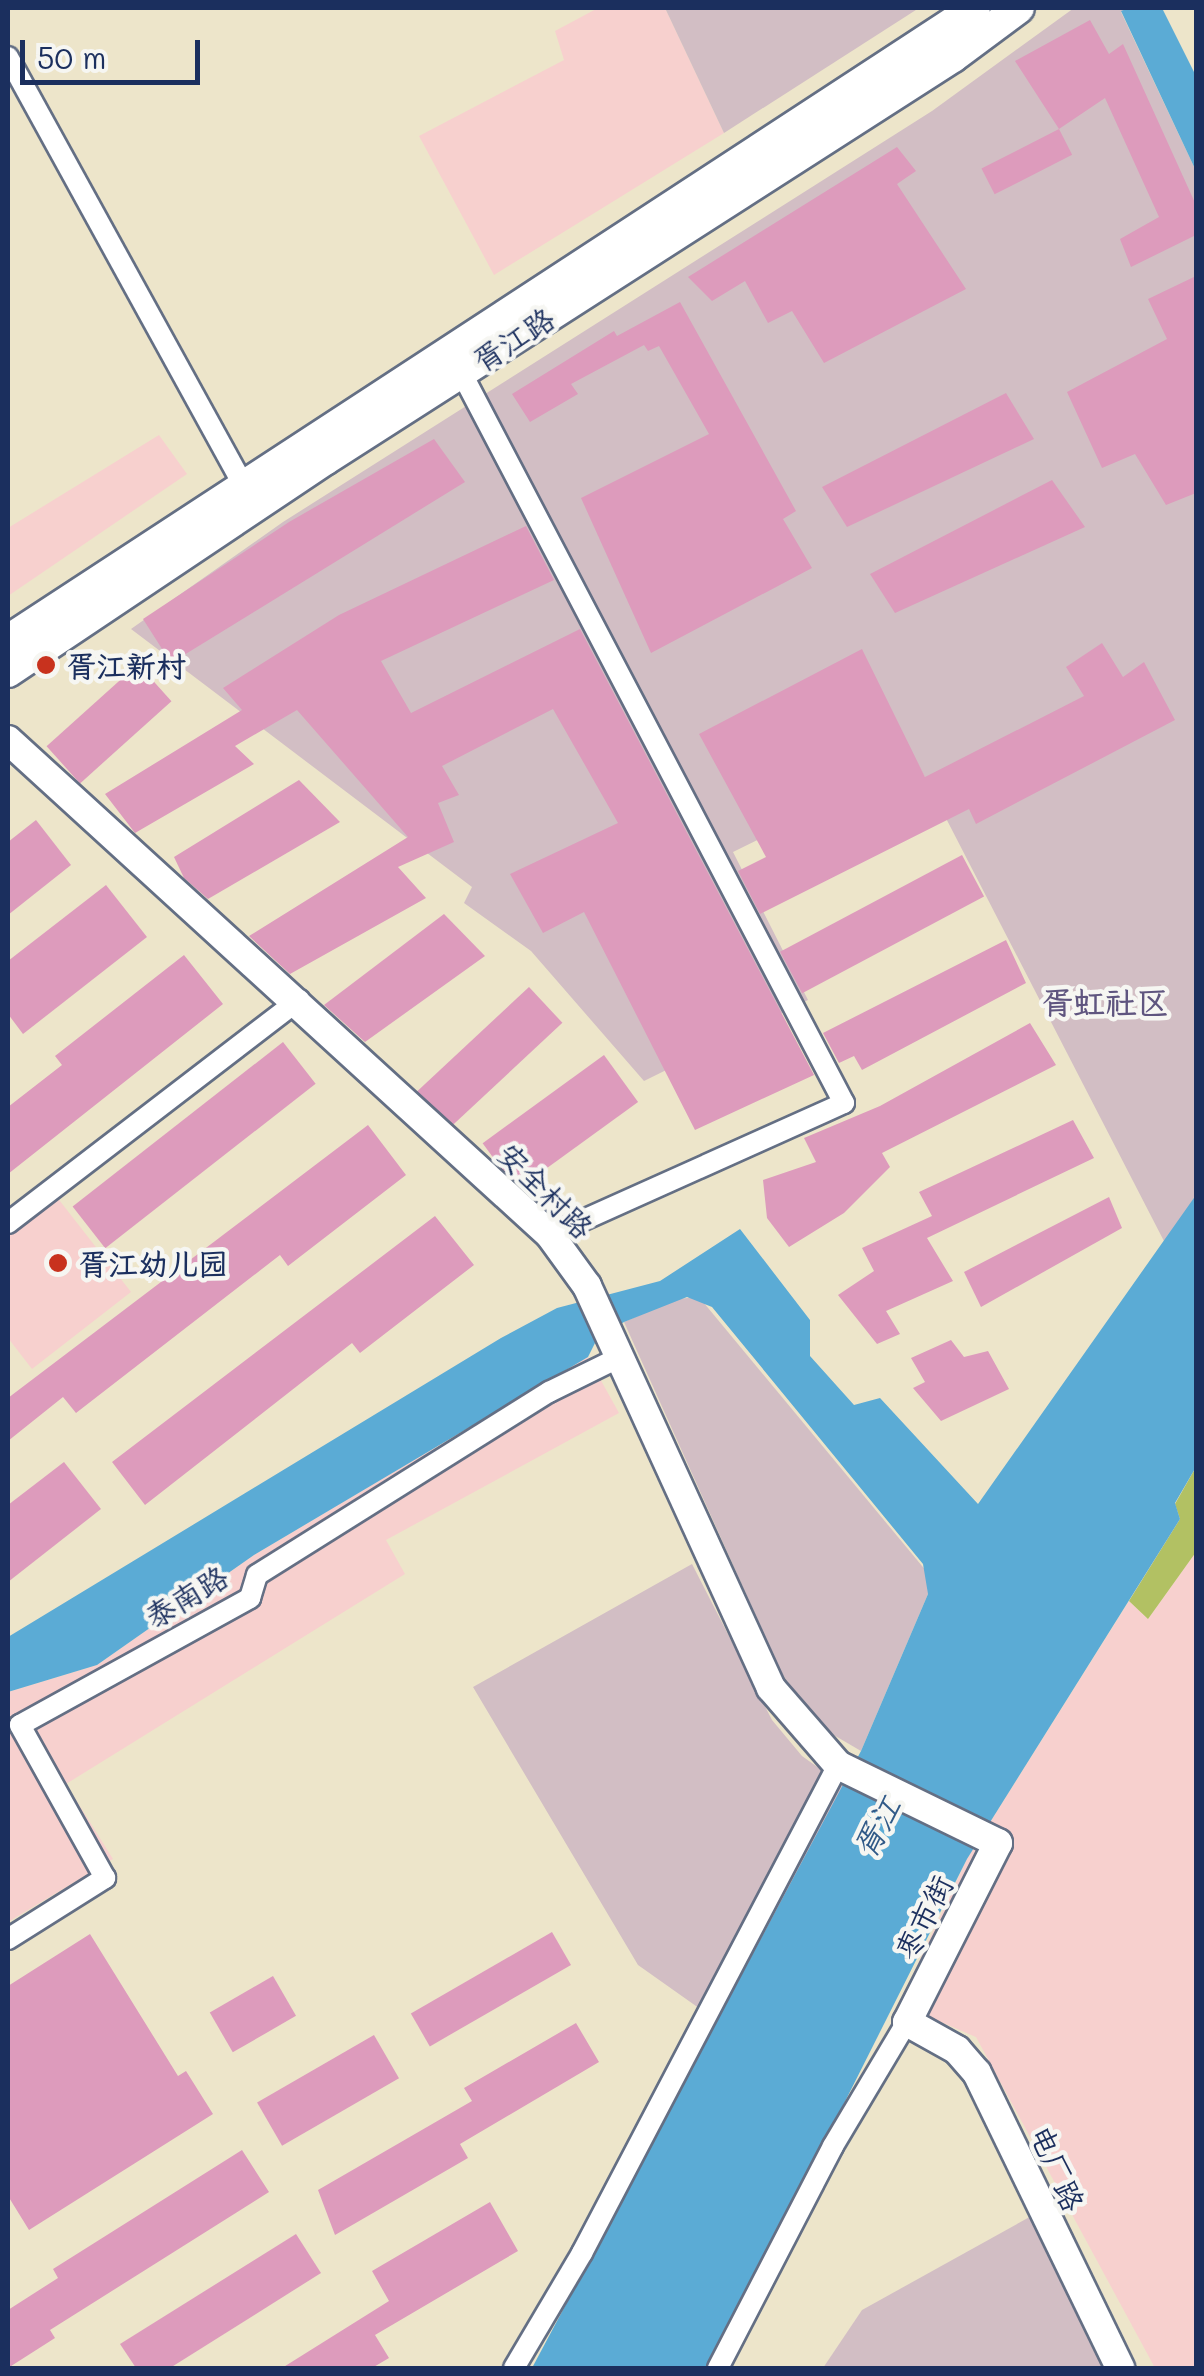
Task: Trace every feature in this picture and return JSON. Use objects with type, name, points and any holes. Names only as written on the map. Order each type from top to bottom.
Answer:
[{"type":"main road","name":"胥江路","points":[[8,640],[242,482],[976,8]]},
{"type":"main road","name":"胥江路","points":[[8,672],[462,372],[938,67],[1017,10]]},
{"type":"street","points":[[8,57],[242,482]]},
{"type":"street","points":[[462,372],[844,1103],[550,1235]]},
{"type":"street","name":"安全村路","points":[[8,740],[299,1000],[550,1235],[586,1286],[771,1688],[843,1768],[991,1840]]},
{"type":"street","points":[[8,1223],[299,1000]]},
{"type":"street","name":"泰南路","points":[[8,1939],[106,1878],[20,1725],[250,1598],[257,1574],[616,1348]]},
{"type":"street","points":[[514,2368],[582,2252],[843,1768]]},
{"type":"street","name":"枣市街","points":[[906,2022],[991,1840]]},
{"type":"street","points":[[718,2368],[833,2146],[906,2022]]},
{"type":"street","name":"电厂路","points":[[906,2022],[957,2050],[977,2072],[1120,2368]]},
{"type":"shaded area","points":[[598,8],[665,8],[724,133],[494,275],[419,136],[564,60],[555,31]]},
{"type":"shaded area","points":[[665,8],[919,8],[724,133]]},
{"type":"shaded area","points":[[1074,8],[1129,8],[1121,12],[1196,171],[1196,1195],[1166,1245],[917,762],[733,852],[808,1000],[644,1081],[531,951],[464,903],[472,887],[131,629],[283,522],[932,111]]},
{"type":"shaded area","points":[[159,435],[187,474],[8,596],[8,528]]},
{"type":"shaded area","name":"胥江幼儿园","points":[[56,1196],[131,1292],[32,1369],[8,1338],[8,1234]]},
{"type":"shaded area","points":[[699,1297],[927,1572],[928,1594],[861,1751],[820,1727],[782,1674],[624,1322],[676,1299]]},
{"type":"shaded area","points":[[588,1357],[619,1413],[386,1540],[405,1574],[66,1784],[113,1859],[8,1922],[8,1692],[97,1665],[254,1555]]},
{"type":"shaded area","points":[[1196,1552],[1196,2368],[1155,2368],[976,2037],[899,2004],[967,1859],[1129,1601],[1148,1619]]},
{"type":"shaded area","points":[[692,1564],[772,1720],[802,1756],[844,1786],[720,2023],[638,1965],[473,1687]]},
{"type":"shaded area","points":[[1035,2214],[1116,2368],[823,2368],[862,2310]]},
{"type":"green space","points":[[1196,1467],[1196,1552],[1148,1619],[1129,1601],[1180,1519],[1175,1504]]},
{"type":"water","points":[[1162,8],[1196,76],[1196,171],[1121,11]]},
{"type":"water","name":"胥江","points":[[1196,1195],[1196,1467],[1175,1503],[1180,1519],[967,1859],[711,2368],[532,2368],[861,1751],[928,1594],[923,1564],[712,1307],[687,1297],[624,1322],[597,1339],[588,1357],[254,1555],[97,1665],[8,1692],[8,1637],[501,1338],[557,1308],[660,1281],[740,1229],[810,1320],[810,1356],[854,1405],[880,1398],[978,1504]]},
{"type":"building","points":[[1090,20],[1109,54],[1123,44],[1196,205],[1196,235],[1131,267],[1120,239],[1159,217],[1105,98],[1059,129],[1015,61]]},
{"type":"building","points":[[1059,129],[1072,155],[995,194],[981,168]]},
{"type":"building","points":[[897,147],[916,171],[897,184],[966,289],[824,363],[792,311],[768,323],[745,281],[712,301],[688,277]]},
{"type":"building","points":[[1196,276],[1196,493],[1166,505],[1135,454],[1102,468],[1067,392],[1167,339],[1148,299]]},
{"type":"building","points":[[680,302],[796,511],[783,519],[812,568],[651,653],[581,498],[709,434],[659,346],[648,351],[644,345],[571,384],[578,394],[530,422],[512,394],[614,331],[617,336]]},
{"type":"building","points":[[1006,393],[1034,439],[847,527],[822,487]]},
{"type":"building","points":[[434,439],[465,482],[171,663],[143,619],[289,522]]},
{"type":"building","points":[[1052,480],[1085,527],[895,613],[870,574]]},
{"type":"building","points":[[526,526],[554,580],[381,661],[411,713],[580,629],[814,1075],[695,1130],[584,912],[543,933],[510,874],[618,823],[553,709],[442,766],[459,795],[438,803],[454,842],[398,867],[426,898],[290,974],[249,936],[408,837],[297,710],[235,746],[254,764],[135,833],[105,794],[242,710],[223,688],[339,615]]},
{"type":"building","points":[[1102,643],[1123,677],[1144,662],[1175,720],[976,824],[969,809],[760,914],[738,871],[766,857],[699,734],[862,649],[925,777],[1084,696],[1066,667]]},
{"type":"building","points":[[138,664],[171,701],[80,783],[47,746]]},
{"type":"building","points":[[299,780],[340,822],[208,899],[184,878],[174,857]]},
{"type":"building","points":[[36,820],[71,865],[8,915],[8,842]]},
{"type":"building","points":[[962,855],[984,896],[802,993],[780,952]]},
{"type":"building","points":[[106,885],[147,937],[23,1034],[8,1014],[8,961]]},
{"type":"building","points":[[444,914],[485,956],[365,1042],[324,1005]]},
{"type":"building","points":[[1006,940],[1026,983],[862,1070],[854,1056],[839,1063],[823,1033]]},
{"type":"building","points":[[184,955],[223,1004],[8,1174],[8,1107],[62,1065],[55,1056]]},
{"type":"building","points":[[529,987],[562,1023],[449,1129],[416,1093]]},
{"type":"building","points":[[1030,1023],[1056,1065],[882,1153],[890,1167],[844,1213],[789,1247],[767,1218],[763,1180],[816,1162],[804,1138],[880,1106]]},
{"type":"building","points":[[283,1042],[316,1084],[105,1248],[73,1206]]},
{"type":"building","points":[[604,1055],[638,1102],[517,1190],[483,1143]]},
{"type":"building","points":[[1073,1120],[1094,1158],[927,1238],[953,1281],[886,1311],[900,1334],[877,1344],[838,1295],[874,1271],[862,1248],[932,1216],[919,1192]]},
{"type":"building","points":[[368,1125],[406,1175],[288,1266],[280,1255],[76,1413],[63,1397],[8,1441],[8,1398]]},
{"type":"building","points":[[1109,1197],[1122,1228],[981,1307],[964,1272]]},
{"type":"building","points":[[435,1216],[474,1265],[360,1353],[352,1343],[145,1505],[112,1462]]},
{"type":"building","points":[[951,1340],[964,1357],[988,1351],[1009,1389],[941,1421],[913,1388],[925,1382],[911,1358]]},
{"type":"building","points":[[64,1462],[101,1509],[8,1582],[8,1505]]},
{"type":"building","points":[[552,1932],[571,1965],[430,2046],[411,2014]]},
{"type":"building","points":[[90,1934],[178,2076],[186,2071],[213,2114],[29,2230],[8,2196],[8,1986]]},
{"type":"building","points":[[273,1976],[296,2016],[233,2052],[210,2012]]},
{"type":"building","points":[[576,2023],[599,2062],[460,2144],[468,2158],[335,2235],[318,2190],[472,2101],[464,2088]]},
{"type":"building","points":[[374,2035],[399,2078],[282,2146],[257,2102]]},
{"type":"building","points":[[242,2150],[269,2192],[50,2330],[55,2338],[8,2368],[8,2310],[58,2278],[53,2269]]},
{"type":"building","points":[[490,2202],[518,2251],[375,2335],[389,2358],[372,2368],[282,2368],[389,2301],[372,2271]]},
{"type":"building","points":[[296,2234],[321,2273],[170,2368],[136,2368],[120,2344]]},
{"type":"place","name":"胥江新村","points":[[46,665]]},
{"type":"place","name":"胥江幼儿园","points":[[58,1263]]},
{"type":"district","name":"胥虹社区","points":[[1105,1001]]}]
